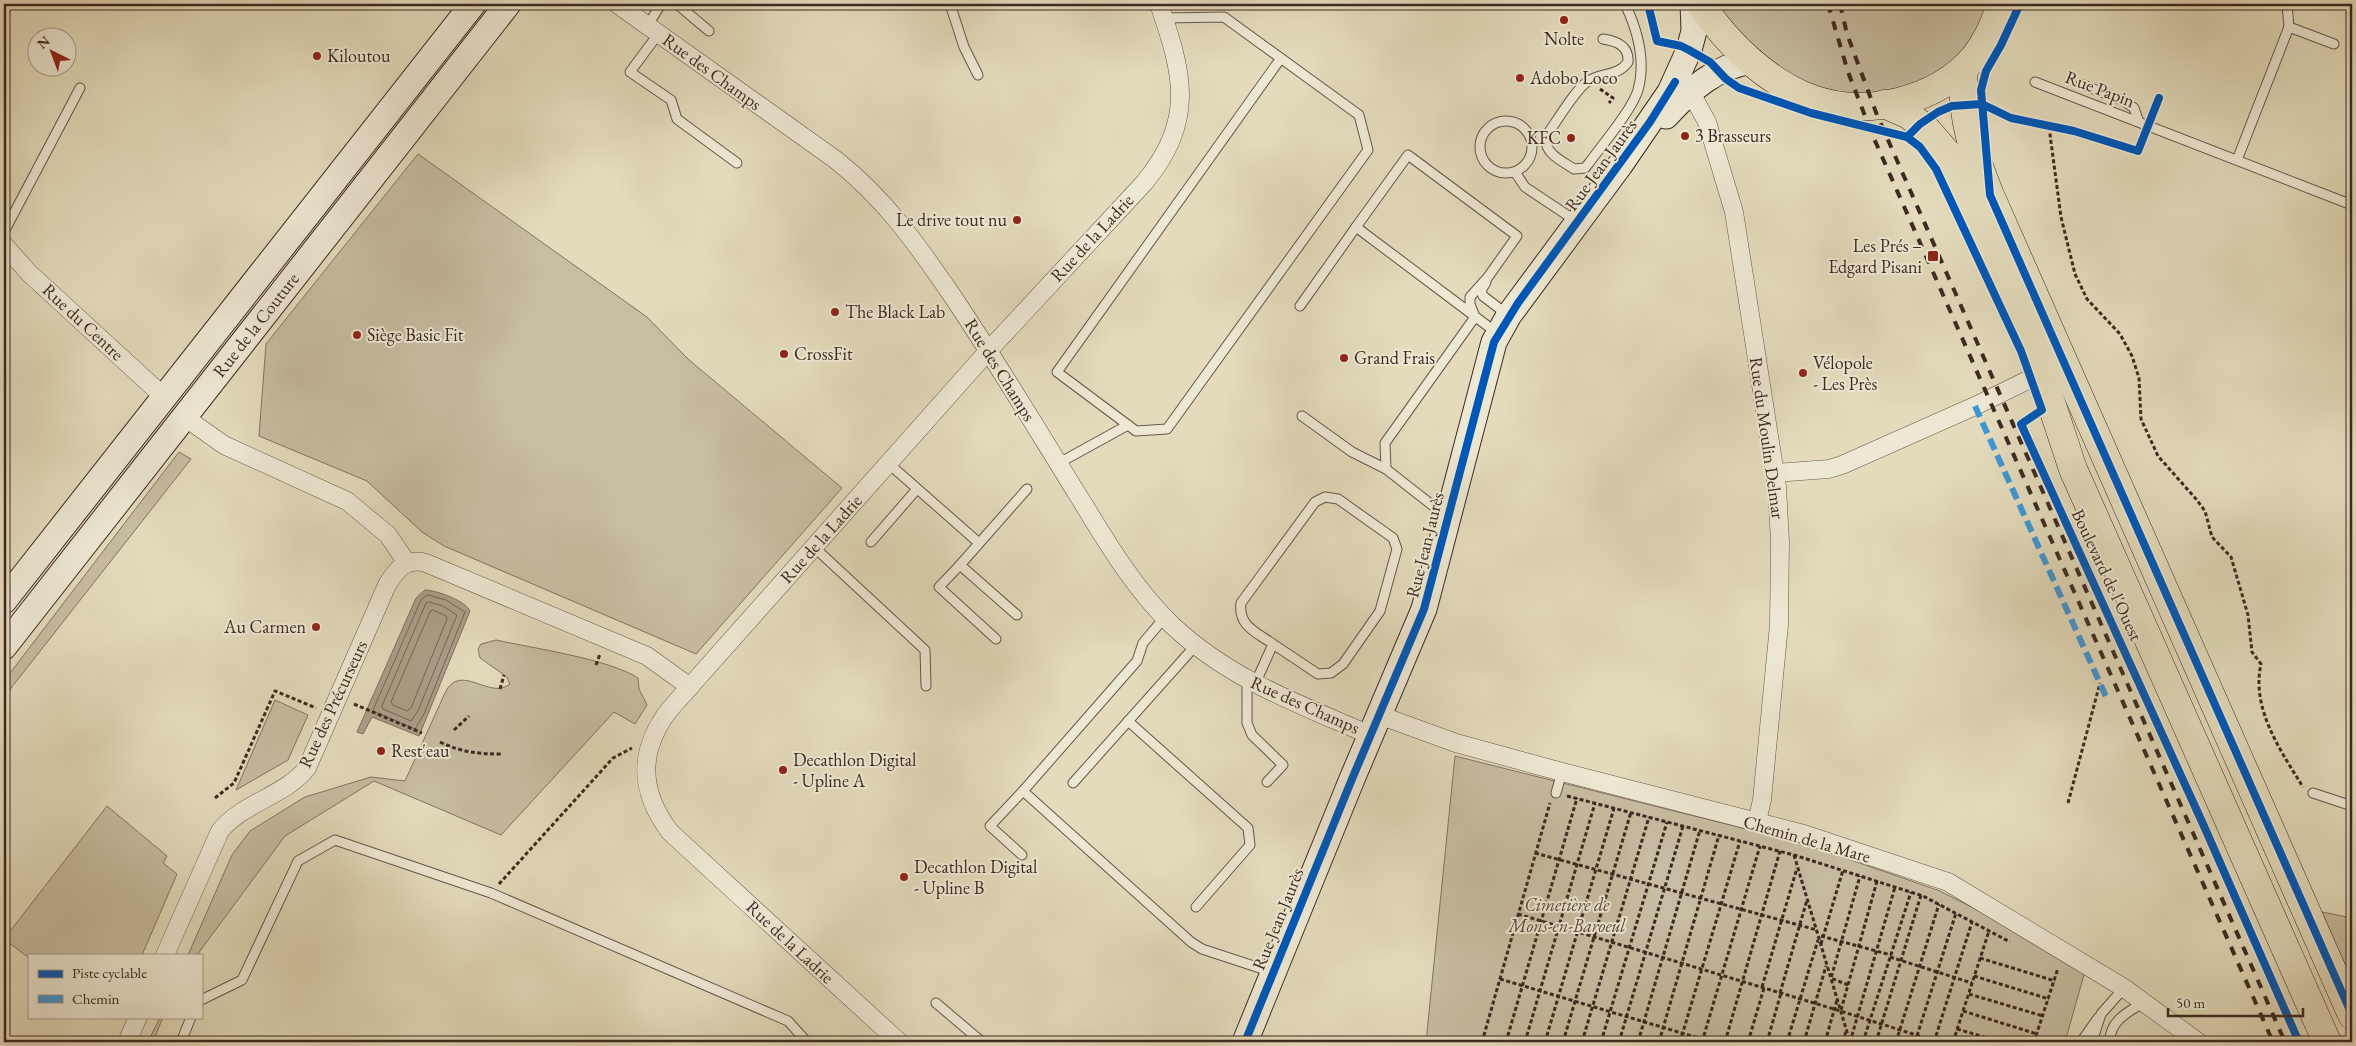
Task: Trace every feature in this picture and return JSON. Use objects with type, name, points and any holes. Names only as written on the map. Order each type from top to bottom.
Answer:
[{"type":"main road","points":[[1701,4],[1725,35],[1752,61],[1785,86],[1813,100],[1845,106],[1884,104],[1900,101],[1932,90],[1964,68],[1987,40],[2001,4]]},
{"type":"main road","points":[[1964,68],[1962,96],[1965,118],[1977,162],[1990,195],[2352,1015]]},
{"type":"main road","name":"Boulevard de l'Ouest","points":[[1884,104],[1902,111],[1920,124],[1940,144],[1952,163],[2042,373],[2073,469],[2327,1041]]},
{"type":"street","name":"Rue de la Couture","points":[[4,601],[472,4]]},
{"type":"street","name":"Rue de la Couture","points":[[4,647],[183,416],[508,4]]},
{"type":"street","name":"Rue des Champs","points":[[617,4],[836,160],[866,184],[892,211],[989,350],[1120,563],[1146,597],[1165,617],[1196,645],[1251,682],[1279,697],[1375,725]]},
{"type":"street","name":"Rue Jean Jaurès","points":[[1245,1042],[1272,972],[1424,609],[1486,363],[1503,324],[1620,165],[1670,92],[1684,65],[1694,31],[1693,4]]},
{"type":"street","name":"Rue de la Ladrie","points":[[899,1042],[670,832],[657,812],[648,788],[646,755],[658,724],[690,687],[989,350],[1144,183],[1162,160],[1173,135],[1181,97],[1178,63],[1162,11]]},
{"type":"street","name":"Rue Jean Jaurès","points":[[1620,165],[1689,92],[1718,71],[1736,64],[1752,61]]},
{"type":"street","name":"Rue du Moulin Delmar","points":[[1684,65],[1684,77],[1689,92],[1707,122],[1734,212],[1776,473],[1780,542],[1779,625],[1762,800],[1757,821]]},
{"type":"street","name":"Rue du Centre","points":[[4,245],[29,273],[164,397]]},
{"type":"street","points":[[1776,473],[1829,469],[1842,465],[1975,406],[2042,373]]},
{"type":"street","points":[[183,416],[224,445],[347,501],[388,535],[407,563],[426,563],[647,656],[690,687]]},
{"type":"street","name":"Rue des Précurseurs","points":[[165,954],[220,831],[229,821],[298,778],[307,768],[387,585],[396,571],[407,563]]},
{"type":"street","name":"Chemin de la Mare","points":[[1375,725],[1456,742],[1744,820],[1757,821],[1804,834],[1948,882],[2124,988],[2198,1042]]},
{"type":"street","points":[[127,1042],[138,1018]]},
{"type":"lane","points":[[661,4],[653,29],[630,72],[671,100],[677,119],[737,163]]},
{"type":"lane","points":[[677,4],[709,31]]},
{"type":"lane","points":[[950,4],[964,47],[978,75]]},
{"type":"lane","points":[[1603,39],[1620,43],[1626,49],[1628,62],[1617,72],[1595,79],[1583,86],[1546,136],[1545,143],[1547,149],[1574,169],[1585,168],[1630,106],[1638,90],[1641,57],[1625,4]]},
{"type":"lane","points":[[2237,160],[2289,27],[2287,4]]},
{"type":"lane","points":[[1162,11],[1224,16],[1360,115],[1368,150],[1167,429],[1136,431],[1057,372],[1281,58]]},
{"type":"lane","points":[[2289,27],[2334,44]]},
{"type":"lane","name":"Rue Papin","points":[[2035,82],[2352,205]]},
{"type":"lane","points":[[2081,84],[2124,101],[2134,108],[2139,122]]},
{"type":"lane","points":[[4,232],[80,88]]},
{"type":"lane","points":[[1502,121],[1516,122],[1526,130],[1531,139],[1531,156],[1524,166],[1515,172],[1503,174],[1493,171],[1482,159],[1479,143],[1487,128],[1502,121]]},
{"type":"lane","points":[[1300,306],[1408,155],[1517,236],[1488,277],[1470,297],[1470,304],[1475,316]]},
{"type":"lane","points":[[1515,172],[1525,187],[1578,222]]},
{"type":"lane","points":[[1356,227],[1475,316],[1503,324]]},
{"type":"lane","points":[[1488,277],[1481,291],[1503,324]]},
{"type":"lane","points":[[1386,469],[1385,443],[1475,316]]},
{"type":"lane","points":[[1302,416],[1352,452],[1386,469],[1448,518]]},
{"type":"lane","points":[[1058,463],[1128,425]]},
{"type":"lane","points":[[888,463],[979,543]]},
{"type":"lane","points":[[996,639],[939,587],[1027,488]]},
{"type":"lane","points":[[871,542],[917,489]]},
{"type":"lane","points":[[1325,497],[1338,498],[1393,538],[1397,549],[1380,611],[1343,664],[1331,673],[1318,674],[1273,644],[1243,622],[1239,614],[1241,602],[1315,502],[1325,497]]},
{"type":"lane","points":[[814,547],[925,650],[926,686]]},
{"type":"lane","points":[[960,564],[1016,615]]},
{"type":"lane","points":[[1022,855],[990,826],[1137,661],[1143,642],[1165,617]]},
{"type":"lane","points":[[1267,782],[1283,764],[1252,735],[1248,723],[1251,682],[1273,644]]},
{"type":"lane","points":[[1073,783],[1196,645]]},
{"type":"lane","points":[[1128,721],[1248,828],[1250,845],[1196,907]]},
{"type":"lane","points":[[1556,793],[1562,772]]},
{"type":"lane","points":[[1023,791],[1190,942],[1202,949],[1272,972]]},
{"type":"lane","points":[[2313,793],[2352,806]]},
{"type":"lane","points":[[202,1000],[242,980],[298,861],[335,840],[491,893],[788,1021],[807,1042]]},
{"type":"lane","points":[[2081,1042],[2083,1036],[2124,988]]},
{"type":"lane","points":[[2110,1042],[2114,1025],[2123,1015],[2145,1002]]},
{"type":"lane","points":[[936,1003],[982,1042]]},
{"type":"lane","points":[[2092,1042],[2101,1014]]},
{"type":"lane","points":[[181,1042],[191,1018]]},
{"type":"path","points":[[1595,79],[1596,86],[1613,98],[1609,103]]},
{"type":"path","points":[[2049,126],[2062,217],[2075,274],[2087,299],[2116,328],[2132,356],[2139,378],[2140,419],[2158,456],[2205,511],[2212,537],[2231,557],[2248,614],[2252,652],[2261,664],[2258,678],[2259,698],[2269,728],[2303,787],[2313,793]]},
{"type":"path","points":[[596,665],[602,650]]},
{"type":"path","points":[[500,689],[504,675]]},
{"type":"path","points":[[2068,803],[2100,683]]},
{"type":"path","points":[[215,798],[234,783],[275,691],[316,708]]},
{"type":"path","points":[[359,706],[422,733]]},
{"type":"path","points":[[454,730],[469,716]]},
{"type":"path","points":[[491,893],[613,758],[652,738]]},
{"type":"path","points":[[440,742],[457,750],[472,753],[501,754]]},
{"type":"path","points":[[1482,1042],[1553,792],[1780,851],[1921,895],[2015,945]]},
{"type":"path","points":[[1506,1042],[1577,798]]},
{"type":"path","points":[[1525,1042],[1595,803]]},
{"type":"path","points":[[1545,1042],[1614,808]]},
{"type":"path","points":[[1563,1042],[1631,812]]},
{"type":"path","points":[[1582,1042],[1649,817]]},
{"type":"path","points":[[1601,1042],[1667,822]]},
{"type":"path","points":[[1619,1042],[1682,826]]},
{"type":"path","points":[[1638,1042],[1700,830]]},
{"type":"path","points":[[1659,1042],[1719,835]]},
{"type":"path","points":[[1680,1042],[1740,841]]},
{"type":"path","points":[[1703,1041],[1760,846]]},
{"type":"path","points":[[1725,1042],[1780,851]]},
{"type":"path","points":[[1535,853],[1817,930]]},
{"type":"path","points":[[1794,855],[1850,1042]]},
{"type":"path","points":[[1748,1042],[1798,867]]},
{"type":"path","points":[[1788,1042],[1842,870]]},
{"type":"path","points":[[1831,978],[1860,876]]},
{"type":"path","points":[[1840,1011],[1877,881]]},
{"type":"path","points":[[1850,1042],[1895,887]]},
{"type":"path","points":[[1863,1042],[1910,892]]},
{"type":"path","points":[[1876,1042],[1921,895]]},
{"type":"path","points":[[1767,1042],[1807,899]]},
{"type":"path","points":[[1896,1042],[1939,904]]},
{"type":"path","points":[[1914,1042],[1956,913]]},
{"type":"path","points":[[1518,914],[1858,1016],[1935,1042],[1972,922]]},
{"type":"path","points":[[1952,1042],[1989,931]]},
{"type":"path","points":[[1820,937],[1876,951],[1972,983]]},
{"type":"path","points":[[1980,958],[2055,981]]},
{"type":"path","points":[[1804,1042],[1826,964]]},
{"type":"path","points":[[2034,1042],[2059,968],[2050,964]]},
{"type":"path","points":[[1974,976],[2049,999]]},
{"type":"path","points":[[1831,978],[1848,985]]},
{"type":"path","points":[[1500,979],[1703,1041],[1712,1042]]},
{"type":"path","points":[[1969,994],[2043,1016]]},
{"type":"path","points":[[1824,1042],[1837,999]]},
{"type":"path","points":[[1963,1011],[2037,1034]]},
{"type":"path","points":[[1957,1028],[2001,1042]]},
{"type":"path","points":[[1843,1042],[1846,1031]]},
{"type":"green space","points":[[1715,4],[1988,4],[1979,27],[1962,52],[1941,72],[1889,94],[1853,97],[1813,86],[1786,72],[1749,43]]},
{"type":"green space","points":[[418,154],[647,317],[688,359],[842,488],[696,654],[444,546],[422,532],[367,481],[259,436],[266,344]]},
{"type":"green space","points":[[179,452],[191,459],[4,697],[4,681]]},
{"type":"green space","points":[[496,640],[609,665],[638,678],[639,689],[647,705],[635,724],[614,712],[501,835],[374,781],[285,836],[198,954],[188,954],[232,855],[250,831],[305,797],[371,777],[405,781],[445,693],[451,684],[459,680],[502,688],[510,684],[507,677],[480,658],[478,649],[481,644]]},
{"type":"green space","points":[[275,700],[308,715],[288,760],[236,790]]},
{"type":"green space","name":"Cimetière de Mons-en-Baroeul","points":[[1455,756],[1802,843],[1940,891],[1985,914],[2085,971],[2065,1042],[1426,1042]]},
{"type":"green space","points":[[107,806],[167,856],[163,863],[177,874],[142,954],[28,954],[28,957],[4,939]]},
{"type":"green space","points":[[2322,912],[2352,918],[2352,981]]},
{"type":"green space","points":[[160,1018],[163,1018],[153,1042],[148,1042]]},
{"type":"water","points":[[425,590],[450,597],[463,604],[470,611],[419,736],[372,717],[363,734],[357,732],[416,598]]},
{"type":"railway","points":[[1828,4],[1848,72],[1872,134],[2273,1042]]},
{"type":"railway","points":[[1840,4],[1847,34],[1877,115],[2285,1042]]},
{"type":"marked path","points":[[1975,406],[2108,701]]},
{"type":"cycle path","points":[[1648,4],[1657,41],[1681,46],[1710,62],[1726,79],[1739,88],[1811,113],[1907,137],[1920,147],[1936,169],[2021,351],[2042,410],[2021,424],[2203,824],[2299,1042]]},
{"type":"cycle path","points":[[2020,4],[2001,45],[1986,71],[1981,90],[1990,195],[2352,1015]]},
{"type":"cycle path","points":[[1245,1042],[1352,779],[1424,609],[1494,342],[1518,303],[1650,122],[1675,82]]},
{"type":"cycle path","points":[[1907,137],[1920,124],[1938,112],[1952,106],[1982,104],[2011,118],[2074,131],[2138,151],[2159,98]]},
{"type":"place","name":"Nolte","points":[[1564,20]]},
{"type":"place","name":"Kiloutou","points":[[317,56]]},
{"type":"place","name":"Adobo Loco","points":[[1520,78]]},
{"type":"place","name":"3 Brasseurs","points":[[1685,136]]},
{"type":"place","name":"KFC","points":[[1571,138]]},
{"type":"place","name":"Le drive tout nu","points":[[1017,220]]},
{"type":"place","name":"Les Prés – Edgard Pisani","points":[[1933,256]]},
{"type":"place","name":"The Black Lab","points":[[835,312]]},
{"type":"place","name":"Siège Basic Fit","points":[[357,335]]},
{"type":"place","name":"CrossFit","points":[[784,354]]},
{"type":"place","name":"Grand Frais","points":[[1344,358]]},
{"type":"place","name":"Vélopole - Les Près","points":[[1803,373]]},
{"type":"place","name":"Au Carmen","points":[[316,627]]},
{"type":"place","name":"Rest'eau","points":[[381,751]]},
{"type":"place","name":"Decathlon Digital - Upline A","points":[[783,770]]},
{"type":"place","name":"Decathlon Digital - Upline B","points":[[904,877]]}]
